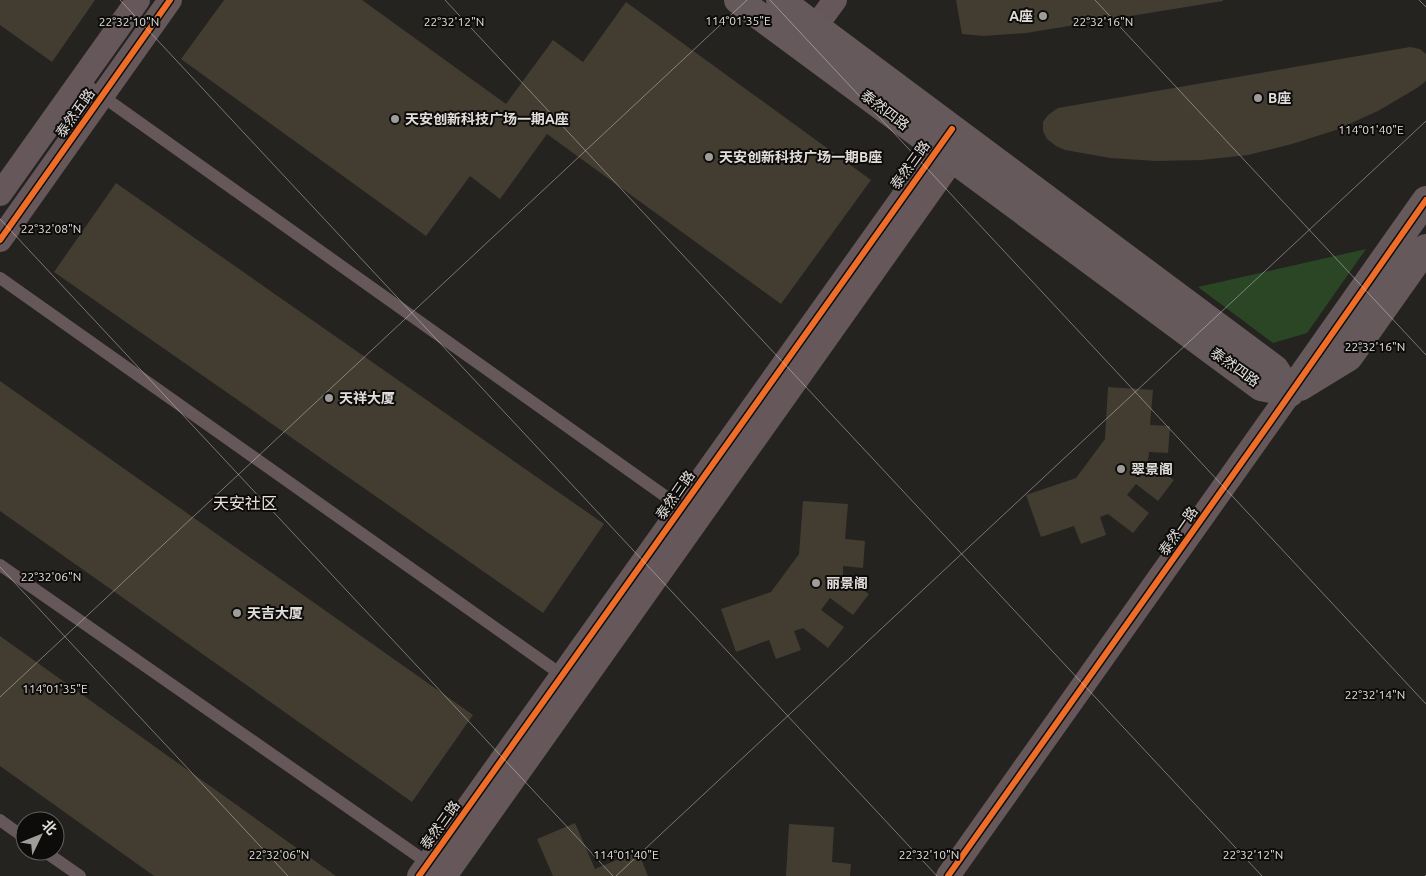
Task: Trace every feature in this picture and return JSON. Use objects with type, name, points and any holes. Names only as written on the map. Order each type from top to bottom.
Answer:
[{"type":"street","name":"泰然五路","points":[[0,194],[138,0]]},
{"type":"street","name":"泰然五路","points":[[0,240],[170,0]]},
{"type":"street","name":"泰然四路","points":[[738,0],[799,21],[952,144],[1275,369],[1290,393]]},
{"type":"street","points":[[799,21],[835,0]]},
{"type":"street","name":"泰然三路","points":[[431,872],[690,514],[952,144]]},
{"type":"street","name":"泰然一路","points":[[948,876],[1426,200]]},
{"type":"street","name":"泰然一路","points":[[1290,393],[1349,357],[1426,248]]},
{"type":"street","name":"泰然三路","points":[[431,872],[562,675],[690,514]]},
{"type":"lane","points":[[81,81],[690,514]]},
{"type":"lane","points":[[0,278],[562,675]]},
{"type":"lane","points":[[0,565],[431,872]]},
{"type":"lane","points":[[0,820],[15,831]]},
{"type":"lane","points":[[58,861],[80,876]]},
{"type":"green space","points":[[1366,249],[1307,333],[1273,343],[1198,287]]},
{"type":"building","points":[[0,0],[95,0],[52,62],[0,25]]},
{"type":"building","points":[[224,0],[362,0],[506,104],[553,40],[583,62],[626,2],[871,180],[781,304],[547,134],[500,199],[470,176],[426,236],[181,59]]},
{"type":"building","name":"A座","points":[[956,0],[1223,1],[1026,33],[983,36],[962,34]]},
{"type":"building","name":"B座","points":[[1410,47],[1420,49],[1426,54],[1426,80],[1417,88],[1378,111],[1336,130],[1248,155],[1202,160],[1156,161],[1110,158],[1065,150],[1047,139],[1043,131],[1043,122],[1048,115],[1058,108]]},
{"type":"building","name":"天祥大厦","points":[[116,183],[604,524],[543,613],[54,272]]},
{"type":"building","name":"天吉大厦","points":[[0,381],[473,715],[412,802],[0,511]]},
{"type":"building","name":"翠景阁","points":[[1108,387],[1153,390],[1150,425],[1170,426],[1168,453],[1149,452],[1148,461],[1174,480],[1158,501],[1136,484],[1127,495],[1149,513],[1133,533],[1108,514],[1100,517],[1106,535],[1081,544],[1074,526],[1041,537],[1026,495],[1076,478],[1105,439]]},
{"type":"building","name":"丽景阁","points":[[803,501],[848,504],[845,539],[865,541],[863,568],[843,566],[843,575],[869,594],[853,615],[830,598],[821,610],[844,627],[828,648],[803,628],[794,631],[801,650],[776,659],[769,640],[736,652],[721,609],[771,592],[799,554]]},
{"type":"building","points":[[0,636],[336,876],[154,876],[0,766]]},
{"type":"building","points":[[575,823],[595,869],[638,851],[648,876],[553,876],[537,839]]},
{"type":"building","points":[[789,824],[834,827],[832,862],[851,864],[850,876],[786,876]]},
{"type":"cycle path","points":[[0,240],[170,0]]},
{"type":"cycle path","points":[[419,876],[952,129]]},
{"type":"cycle path","points":[[948,876],[1426,200]]},
{"type":"place","name":"A座","points":[[1043,16]]},
{"type":"place","name":"B座","points":[[1258,98]]},
{"type":"place","name":"天安创新科技广场一期A座","points":[[395,119]]},
{"type":"place","name":"天安创新科技广场一期B座","points":[[709,157]]},
{"type":"place","name":"天祥大厦","points":[[329,398]]},
{"type":"place","name":"翠景阁","points":[[1121,469]]},
{"type":"place","name":"丽景阁","points":[[816,583]]},
{"type":"place","name":"天吉大厦","points":[[237,613]]},
{"type":"district","name":"天安社区","points":[[245,503]]}]
